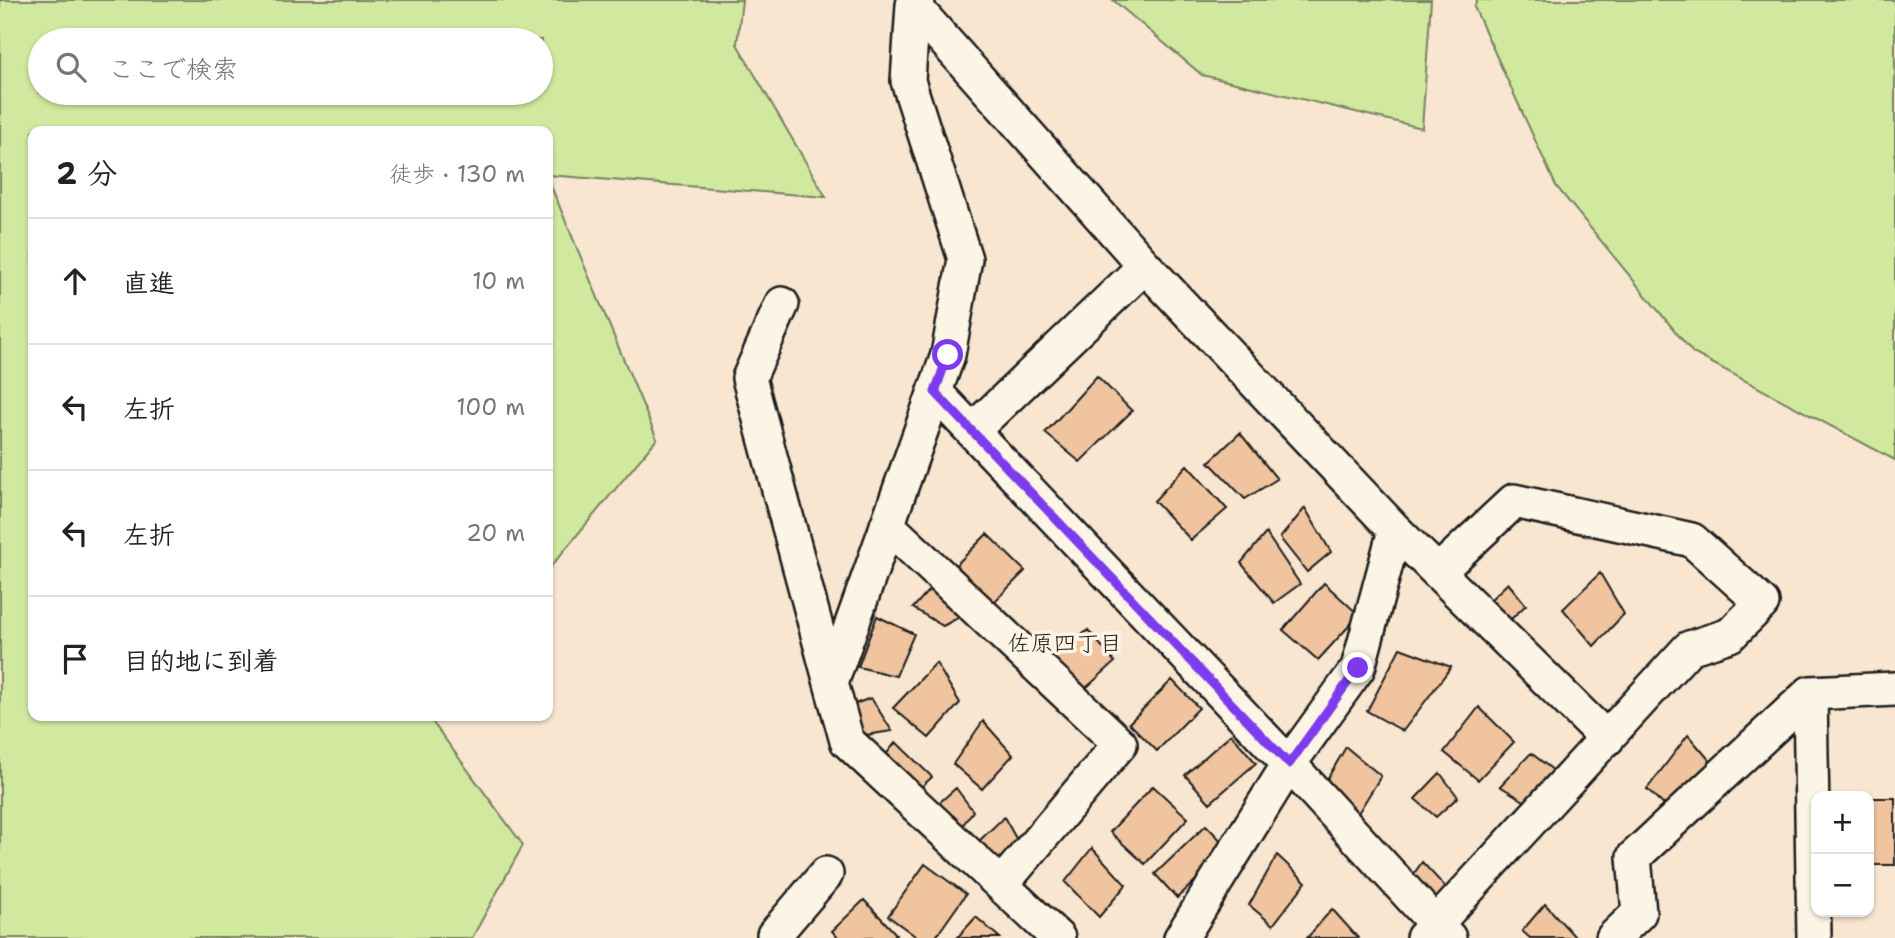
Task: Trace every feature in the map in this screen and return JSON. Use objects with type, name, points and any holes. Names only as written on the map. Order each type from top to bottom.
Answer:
[{"type":"street","points":[[915,2],[1144,266],[1395,530],[1607,739]]},
{"type":"street","points":[[831,683],[948,355],[965,260],[908,82],[915,2]]},
{"type":"street","points":[[972,431],[1144,266]]},
{"type":"street","points":[[782,303],[749,378],[847,741],[1058,938]]},
{"type":"street","points":[[935,392],[1289,764],[1436,933],[1689,648],[1730,635],[1762,603],[1692,540],[1514,500],[1438,572]]},
{"type":"street","points":[[887,525],[1120,744],[1001,885]]},
{"type":"street","points":[[1181,938],[1289,764],[1358,668],[1395,530]]},
{"type":"street","points":[[1613,938],[1639,913],[1634,858],[1810,693],[1895,689]]},
{"type":"street","points":[[1810,693],[1814,938]]},
{"type":"street","points":[[774,937],[826,874]]},
{"type":"green space","points":[[0,0],[742,0],[737,44],[826,197],[553,175],[553,126],[28,126],[28,721],[432,721],[523,845],[472,938],[0,938]]},
{"type":"green space","points":[[1113,0],[1431,0],[1422,128],[1202,75]]},
{"type":"green space","points":[[1477,0],[1895,0],[1895,460],[1693,353],[1556,186],[1474,7]]},
{"type":"green space","points":[[553,191],[657,439],[553,564]]},
{"type":"building","points":[[1097,376],[1132,411],[1080,462],[1045,433]]},
{"type":"building","points":[[1240,433],[1277,479],[1245,499],[1209,462]]},
{"type":"building","points":[[1187,465],[1227,509],[1191,540],[1154,501]]},
{"type":"building","points":[[1305,508],[1331,552],[1307,572],[1280,538]]},
{"type":"building","points":[[1266,533],[1300,584],[1274,603],[1241,563]]},
{"type":"building","points":[[987,534],[1025,571],[993,603],[953,568]]},
{"type":"building","points":[[1600,573],[1624,614],[1594,646],[1563,609]]},
{"type":"building","points":[[1324,583],[1359,615],[1318,660],[1283,630]]},
{"type":"building","points":[[1508,583],[1526,605],[1508,622],[1488,602]]},
{"type":"building","points":[[934,584],[963,615],[943,626],[913,608]]},
{"type":"building","points":[[877,616],[914,634],[896,676],[858,667]]},
{"type":"building","points":[[1088,630],[1115,662],[1086,688],[1053,658]]},
{"type":"building","points":[[1400,648],[1451,667],[1403,731],[1367,711]]},
{"type":"building","points":[[936,663],[960,703],[929,738],[893,708]]},
{"type":"building","points":[[1172,680],[1199,708],[1157,751],[1129,723]]},
{"type":"building","points":[[871,698],[892,731],[859,736],[852,705]]},
{"type":"building","points":[[1479,707],[1514,742],[1478,780],[1444,752]]},
{"type":"building","points":[[983,721],[1013,755],[982,789],[953,764]]},
{"type":"building","points":[[1231,734],[1256,763],[1210,803],[1185,775]]},
{"type":"building","points":[[1688,735],[1717,769],[1671,812],[1647,789]]},
{"type":"building","points":[[896,742],[932,777],[916,792],[881,761]]},
{"type":"building","points":[[1346,747],[1381,776],[1355,818],[1323,786]]},
{"type":"building","points":[[1531,753],[1558,774],[1529,804],[1500,786]]},
{"type":"building","points":[[1440,773],[1458,797],[1436,817],[1415,799]]},
{"type":"building","points":[[1153,786],[1188,818],[1145,864],[1110,832]]},
{"type":"building","points":[[956,788],[973,811],[959,830],[932,809]]},
{"type":"building","points":[[1874,798],[1895,798],[1895,865],[1874,865]]},
{"type":"building","points":[[1004,817],[1018,842],[1001,862],[977,843]]},
{"type":"building","points":[[1206,825],[1229,849],[1177,898],[1155,874]]},
{"type":"building","points":[[1092,848],[1126,885],[1099,917],[1065,882]]},
{"type":"building","points":[[1277,855],[1306,882],[1273,925],[1249,905]]},
{"type":"building","points":[[1422,862],[1450,892],[1434,904],[1411,878]]},
{"type":"building","points":[[925,864],[966,894],[935,938],[918,938],[888,916]]},
{"type":"building","points":[[864,900],[896,934],[892,938],[838,938],[832,931]]},
{"type":"building","points":[[1545,904],[1576,938],[1530,938],[1522,931]]},
{"type":"building","points":[[1332,909],[1358,938],[1307,938]]},
{"type":"building","points":[[976,917],[1000,938],[957,938]]},
{"type":"district","name":"佐原四丁目","points":[[1065,643]]},
{"type":"route","points":[[948,355],[935,392],[1289,764],[1358,668]]}]
